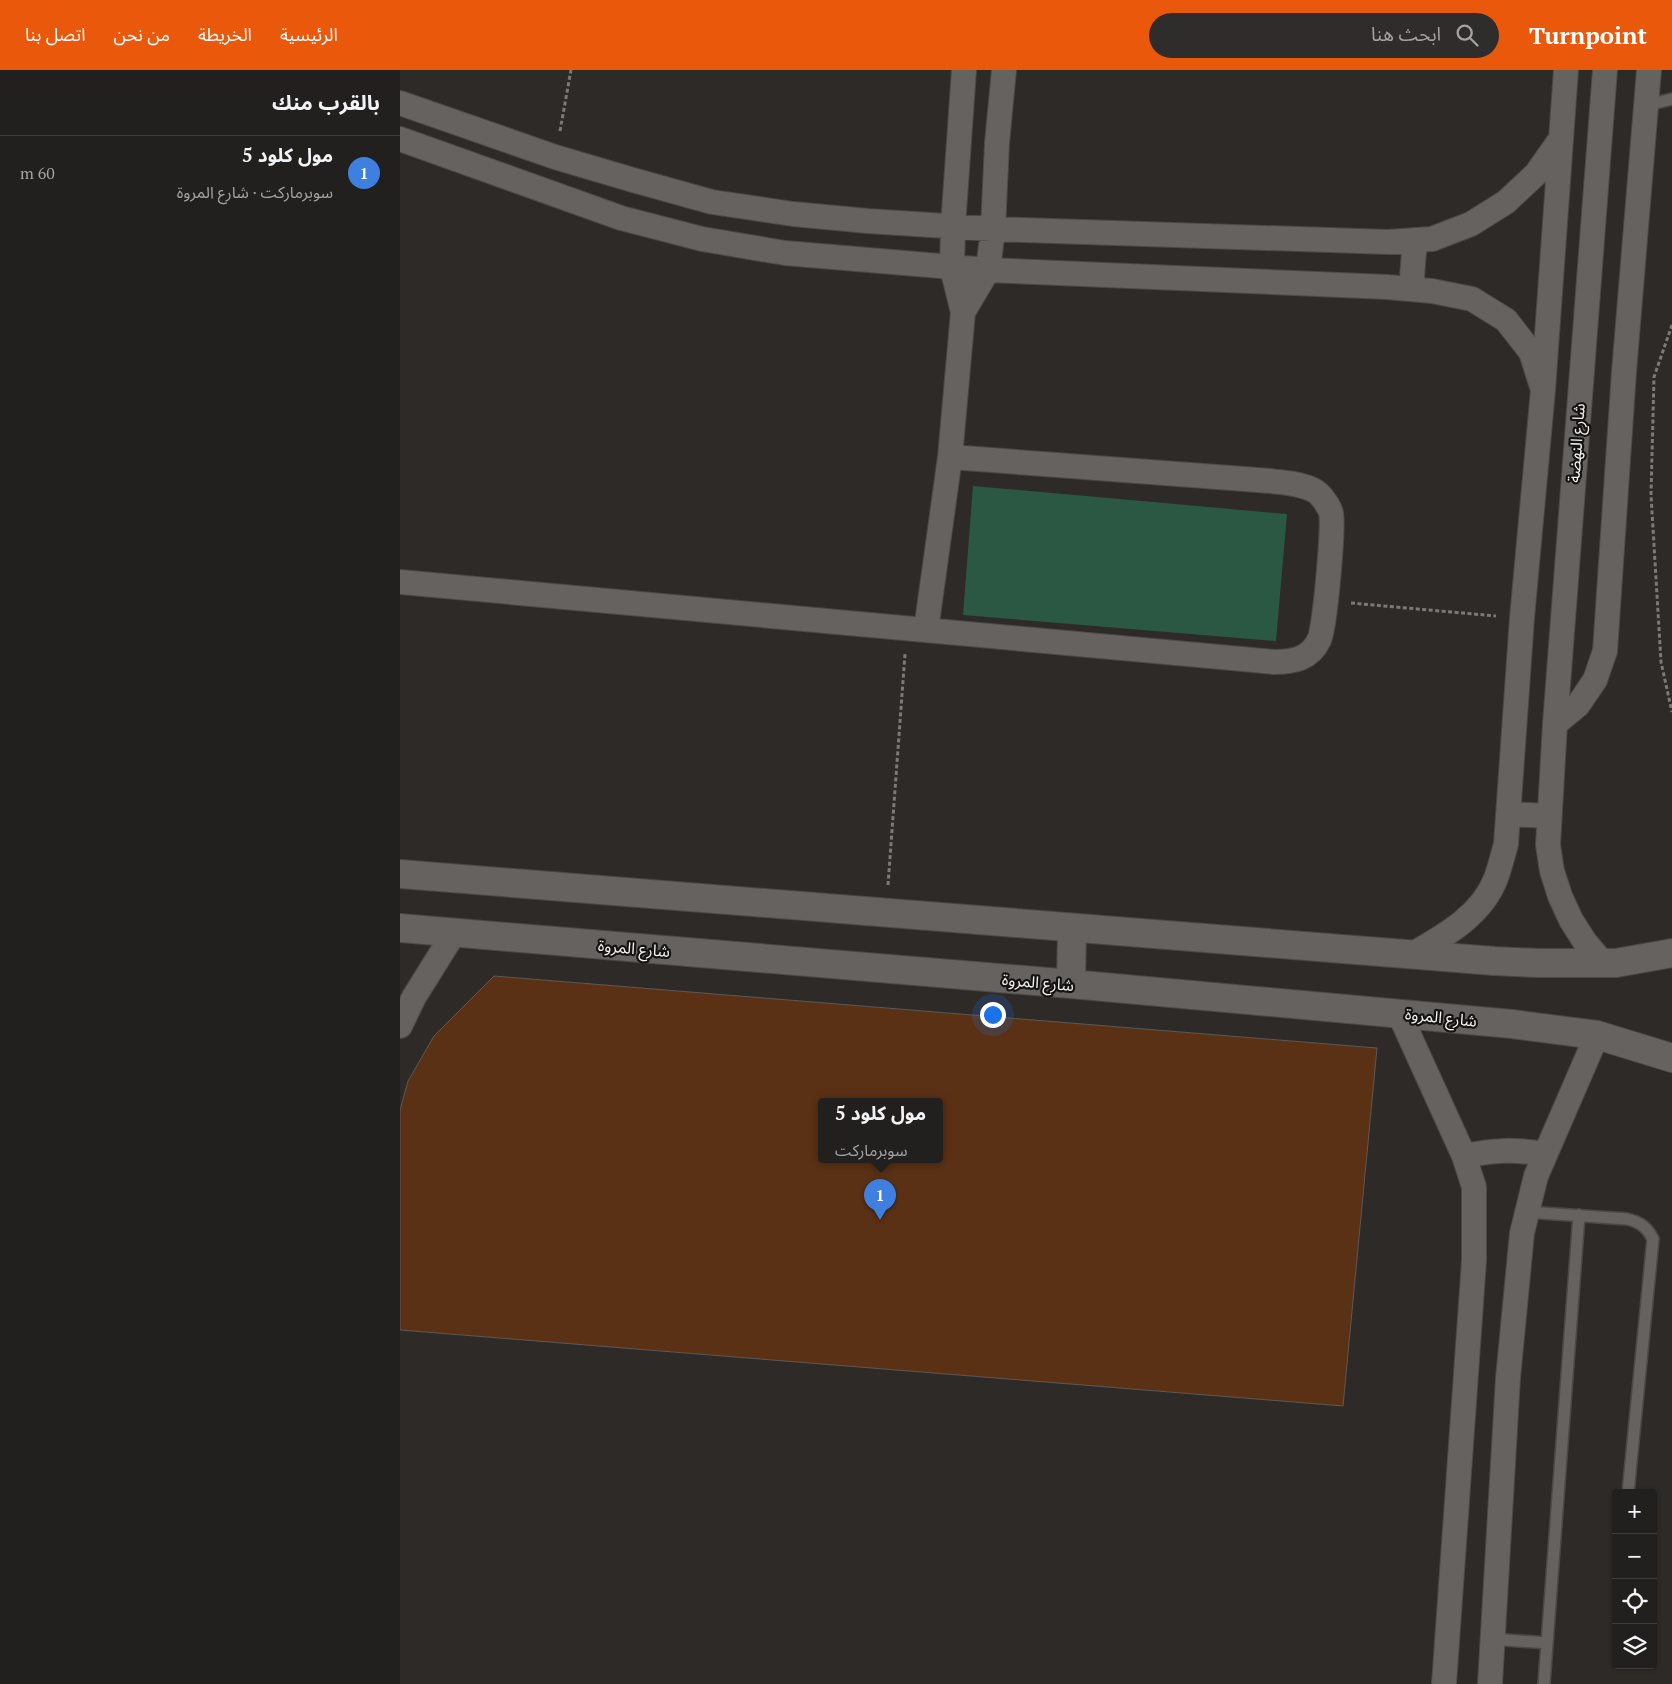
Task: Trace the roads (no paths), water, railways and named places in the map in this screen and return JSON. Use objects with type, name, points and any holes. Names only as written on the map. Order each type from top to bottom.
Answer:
[{"type":"street","points":[[916,629],[950,458],[963,312],[952,268],[953,226],[964,70]]},
{"type":"street","points":[[963,312],[988,270],[1004,70]]},
{"type":"street","points":[[1413,954],[1462,923],[1482,903],[1496,878],[1506,844],[1522,618],[1543,390],[1566,70]]},
{"type":"street","name":"شارع النهضة","points":[[1602,962],[1585,942],[1571,920],[1560,896],[1552,871],[1548,845],[1555,724],[1605,70]]},
{"type":"street","points":[[1555,724],[1578,705],[1595,680],[1604,652],[1649,70]]},
{"type":"street","points":[[400,103],[555,157],[712,202],[792,214],[992,229],[1388,242],[1432,239],[1471,224],[1506,202],[1536,174],[1560,140]]},
{"type":"street","points":[[400,139],[621,218],[702,239],[784,253],[952,268],[1388,287],[1472,299],[1506,320],[1531,352],[1543,390]]},
{"type":"street","points":[[1411,290],[1415,240]]},
{"type":"street","points":[[400,582],[1274,662],[1293,662],[1309,654],[1320,639],[1332,536],[1331,513],[1318,493],[1297,484],[950,458]]},
{"type":"street","points":[[1508,814],[1549,816]]},
{"type":"street","points":[[400,874],[1538,963],[1616,963],[1672,954]]},
{"type":"street","name":"شارع المروة","points":[[400,928],[1071,984],[1512,1024],[1597,1034],[1672,1058]]},
{"type":"street","points":[[1071,984],[1072,928]]},
{"type":"street","points":[[400,1026],[414,997],[454,933]]},
{"type":"street","points":[[1400,1013],[1464,1156],[1474,1187],[1474,1261],[1444,1684]]},
{"type":"street","points":[[1490,1684],[1508,1378],[1521,1242],[1536,1176],[1597,1034]]},
{"type":"street","points":[[1464,1156],[1494,1150],[1521,1150],[1545,1154]]},
{"type":"lane","points":[[1647,105],[1672,99]]},
{"type":"lane","points":[[1527,1212],[1627,1219],[1639,1222],[1649,1230],[1653,1239],[1628,1489]]},
{"type":"lane","points":[[1547,1684],[1547,1643],[1580,1215]]},
{"type":"lane","points":[[1492,1639],[1547,1643]]},
{"type":"place","name":"مول كلود 5","points":[[880,1220]]}]
